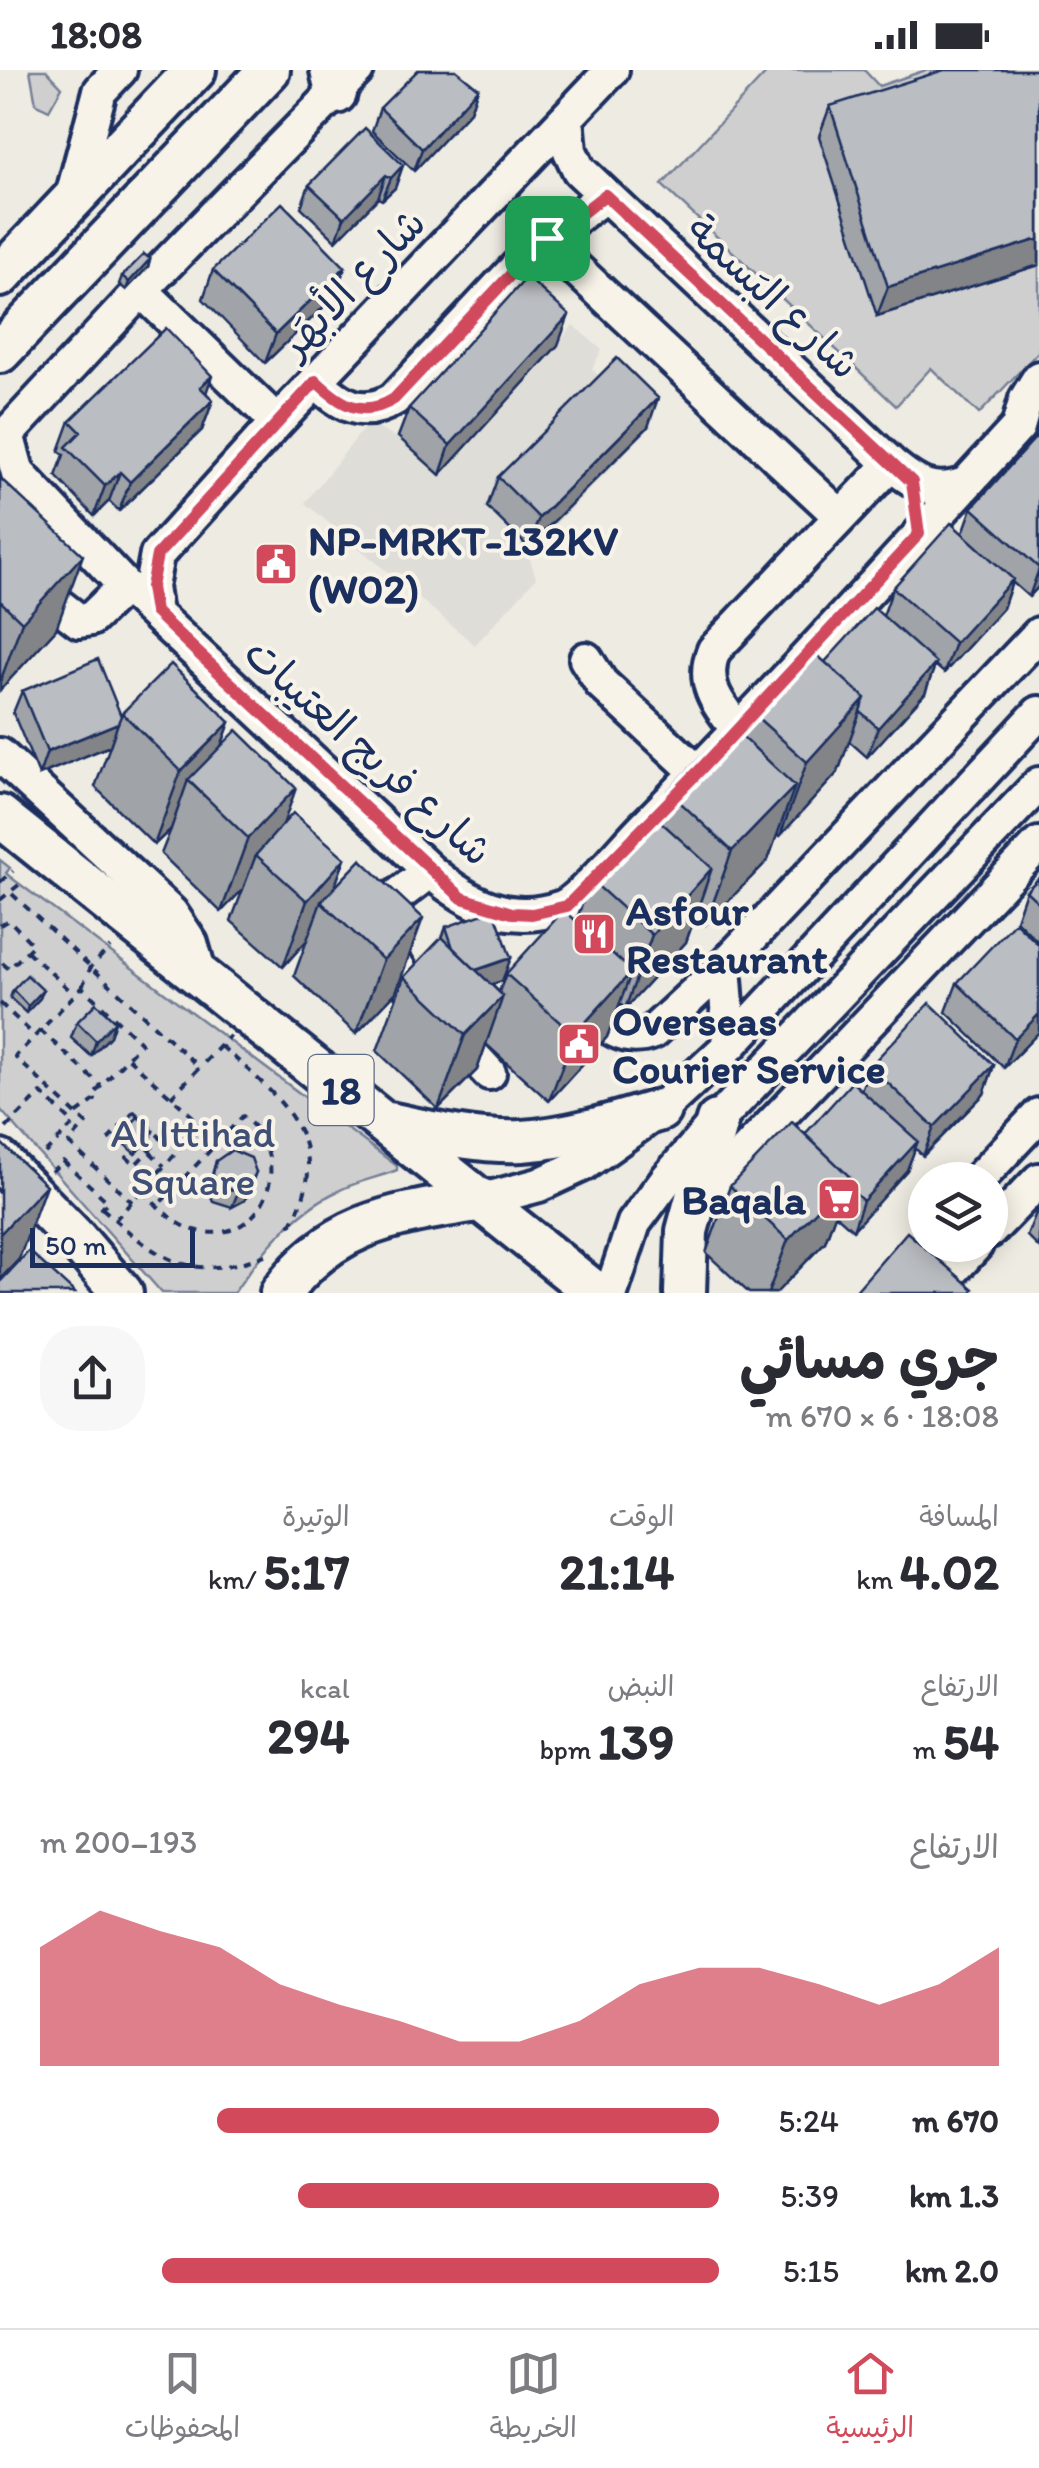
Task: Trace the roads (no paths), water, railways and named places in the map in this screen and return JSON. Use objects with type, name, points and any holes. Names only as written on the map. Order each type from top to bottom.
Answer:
[{"type":"main road","points":[[0,276],[195,70]]},
{"type":"main road","points":[[0,352],[269,70]]},
{"type":"main road","name":"18","points":[[0,816],[596,1293]]},
{"type":"main road","points":[[381,1122],[478,1139],[518,1141],[598,1129],[660,1110]]},
{"type":"main road","points":[[686,1292],[685,1253],[691,1210],[716,1121]]},
{"type":"main road","points":[[14,1150],[82,1230],[122,1293]]},
{"type":"main road","points":[[281,1293],[316,1256],[358,1226],[409,1212],[483,1200]]},
{"type":"main road","points":[[82,1230],[94,1293]]},
{"type":"street","points":[[71,200],[100,91],[120,70]]},
{"type":"street","name":"شارع الأبهَر","points":[[157,555],[316,381],[612,70]]},
{"type":"street","points":[[4,438],[341,78]]},
{"type":"street","points":[[567,118],[568,140],[579,170]]},
{"type":"street","points":[[522,164],[557,163],[579,170]]},
{"type":"street","name":"شارع البَسمة","points":[[579,170],[902,473]]},
{"type":"street","points":[[316,381],[349,407],[372,409],[394,399],[532,252],[605,195]]},
{"type":"street","points":[[532,252],[578,270],[840,516]]},
{"type":"street","points":[[141,290],[278,422]]},
{"type":"street","points":[[554,936],[567,906],[738,730],[965,484],[1028,436],[1026,399],[1039,378]]},
{"type":"street","name":"شارع فريج العتيبات","points":[[4,438],[9,472],[46,503],[125,586],[462,898],[492,909],[532,914],[567,906]]},
{"type":"street","points":[[902,473],[939,490],[965,484]]},
{"type":"street","points":[[738,730],[712,694],[708,681],[714,650],[840,516],[902,473]]},
{"type":"street","points":[[902,473],[919,534]]},
{"type":"street","points":[[18,530],[46,503]]},
{"type":"street","points":[[102,560],[128,562],[157,555],[151,587],[155,612]]},
{"type":"street","points":[[9,568],[79,621],[91,619],[125,586]]},
{"type":"street","points":[[562,982],[616,1032],[641,1036],[653,1032],[724,966],[1039,634]]},
{"type":"street","points":[[183,684],[196,651]]},
{"type":"street","points":[[586,659],[601,683],[698,772]]},
{"type":"street","points":[[483,1200],[539,1185],[584,1164],[660,1110],[730,1045],[1039,713]]},
{"type":"street","points":[[0,755],[171,913],[191,943],[201,978]]},
{"type":"street","points":[[611,1293],[634,1223],[716,1121],[1039,784]]},
{"type":"street","points":[[691,1210],[1039,844]]},
{"type":"street","points":[[329,888],[343,902],[365,911],[384,906],[430,871]]},
{"type":"street","points":[[365,911],[402,976],[489,1073]]},
{"type":"street","points":[[724,966],[730,1045]]},
{"type":"street","points":[[765,1072],[837,1054]]},
{"type":"street","points":[[995,1162],[1039,1114]]},
{"type":"street","points":[[1008,1212],[1039,1180]]},
{"type":"street","points":[[944,1292],[951,1272],[960,1262]]},
{"type":"street","points":[[916,1270],[937,1281],[944,1292]]},
{"type":"place","name":"NP-MRKT-132KV (W02)","points":[[276,564]]},
{"type":"place","name":"Asfour Restaurant","points":[[594,934]]},
{"type":"place","name":"Overseas Courier Service","points":[[579,1044]]},
{"type":"place","name":"Baqala","points":[[839,1199]]},
{"type":"park label","name":"Al Ittihad Square","points":[[193,1156]]}]
